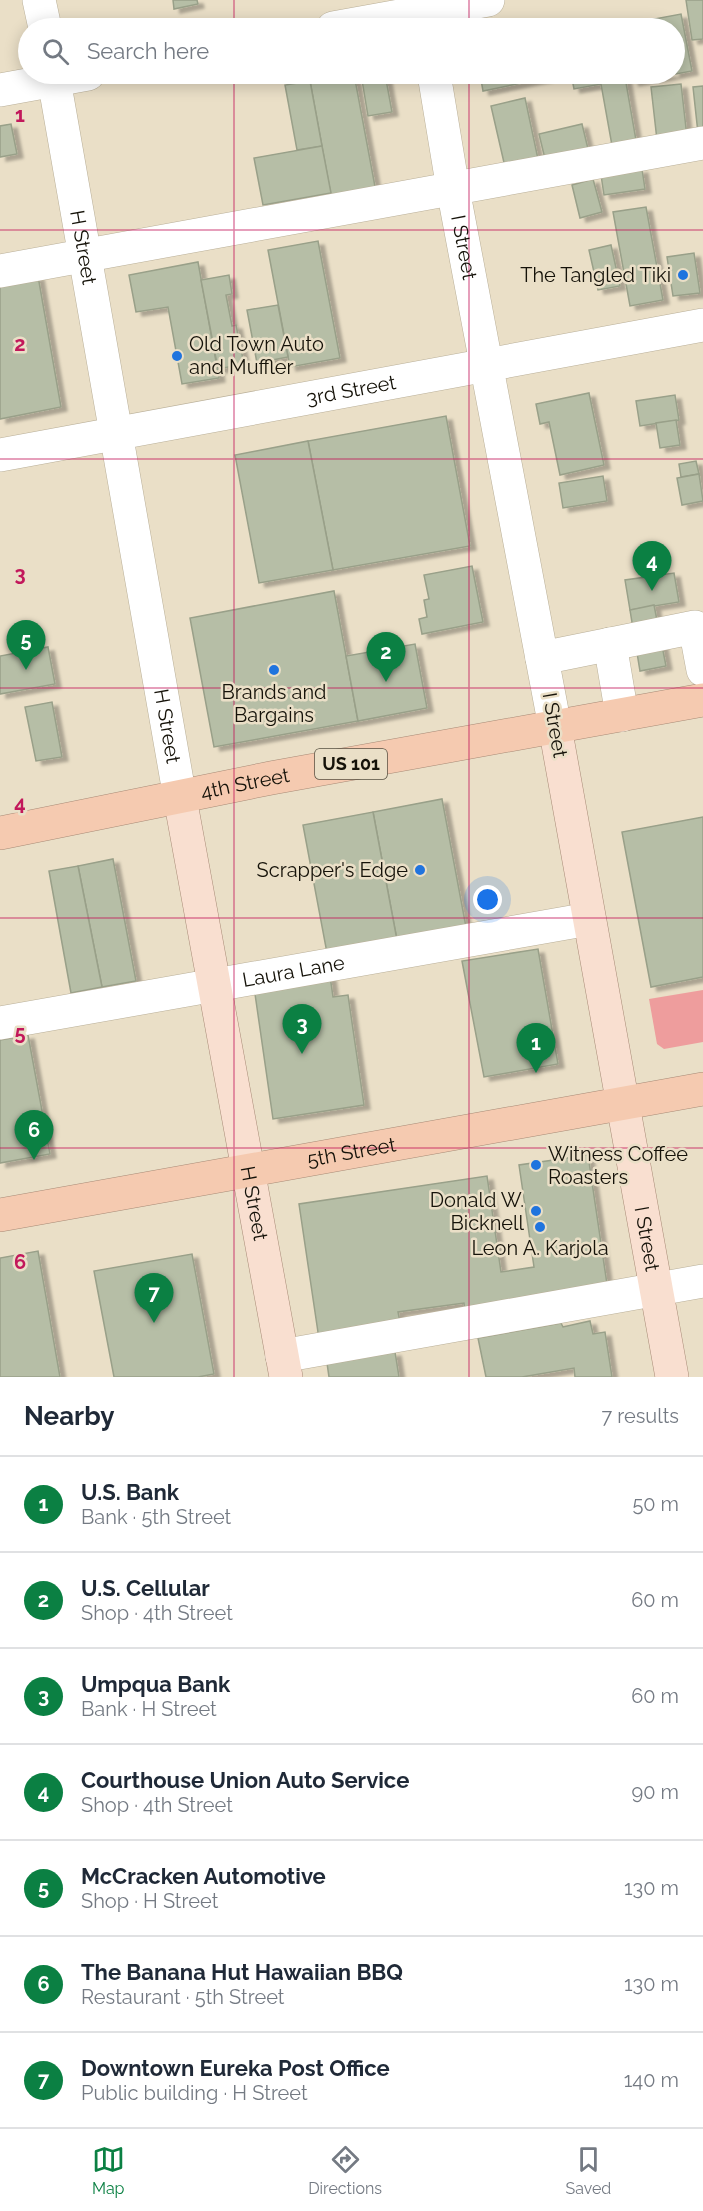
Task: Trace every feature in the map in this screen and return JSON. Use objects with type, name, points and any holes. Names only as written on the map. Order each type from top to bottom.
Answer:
[{"type":"highway","name":"4th Street","points":[[0,833],[271,778],[703,700]]},
{"type":"highway","name":"5th Street","points":[[0,1215],[247,1170],[402,1145],[703,1089]]},
{"type":"main road","name":"I Street","points":[[555,727],[672,1377]]},
{"type":"main road","name":"H Street","points":[[180,798],[284,1366]]},
{"type":"street","points":[[39,0],[43,18]]},
{"type":"street","points":[[394,18],[488,0]]},
{"type":"street","points":[[0,90],[24,84]]},
{"type":"street","name":"H Street","points":[[54,84],[180,798]]},
{"type":"street","name":"I Street","points":[[436,84],[453,189],[555,727]]},
{"type":"street","points":[[0,270],[703,143]]},
{"type":"street","name":"3rd Street","points":[[0,455],[703,325]]},
{"type":"street","points":[[542,658],[695,627],[703,670]]},
{"type":"street","points":[[610,644],[622,715]]},
{"type":"street","name":"Laura Lane","points":[[0,1023],[589,919]]},
{"type":"street","points":[[284,1366],[703,1281]]},
{"type":"shaded area","points":[[703,990],[703,1042],[664,1049],[657,1044],[649,999]]},
{"type":"building","points":[[173,0],[197,0],[198,4],[174,9]]},
{"type":"building","points":[[686,0],[703,0],[703,39],[692,40]]},
{"type":"building","points":[[681,14],[682,18],[660,18]]},
{"type":"building","points":[[685,35],[692,71],[685,72]]},
{"type":"building","points":[[311,84],[356,84],[376,192],[332,201]]},
{"type":"building","points":[[311,84],[322,146],[297,150],[285,85]]},
{"type":"building","points":[[363,84],[387,84],[392,112],[368,116]]},
{"type":"building","points":[[482,84],[517,84],[483,91]]},
{"type":"building","points":[[573,84],[601,84],[574,89]]},
{"type":"building","points":[[601,84],[626,84],[637,146],[613,151]]},
{"type":"building","points":[[681,84],[687,137],[657,140],[651,87]]},
{"type":"building","points":[[703,86],[703,132],[698,133],[693,87]]},
{"type":"building","points":[[525,98],[538,159],[505,167],[491,106]]},
{"type":"building","points":[[11,124],[17,154],[0,157],[0,126]]},
{"type":"building","points":[[582,124],[589,153],[546,163],[539,134]]},
{"type":"building","points":[[322,146],[331,193],[263,205],[254,158]]},
{"type":"building","points":[[642,169],[645,189],[604,195],[601,175]]},
{"type":"building","points":[[593,179],[602,212],[580,218],[572,185]]},
{"type":"building","points":[[646,207],[663,300],[630,306],[613,212]]},
{"type":"building","points":[[318,241],[340,358],[290,367],[268,250]]},
{"type":"building","points":[[611,245],[620,286],[598,290],[589,250]]},
{"type":"building","name":"The Tangled Tiki","points":[[694,253],[700,293],[673,296],[667,257]]},
{"type":"building","points":[[198,262],[219,378],[182,384],[168,307],[136,312],[129,275]]},
{"type":"building","points":[[229,275],[232,294],[226,295],[232,326],[236,325],[244,364],[218,369],[201,280]]},
{"type":"building","points":[[38,276],[61,407],[0,419],[0,283]]},
{"type":"building","points":[[278,305],[288,357],[257,363],[247,310]]},
{"type":"building","points":[[589,393],[604,465],[560,475],[549,422],[540,424],[536,404]]},
{"type":"building","points":[[675,395],[679,420],[640,426],[636,401]]},
{"type":"building","points":[[446,416],[470,546],[333,570],[308,441]]},
{"type":"building","points":[[676,420],[680,445],[660,448],[656,423]]},
{"type":"building","points":[[308,441],[333,570],[259,583],[235,455]]},
{"type":"building","points":[[696,461],[699,474],[681,477],[679,464]]},
{"type":"building","points":[[699,474],[703,501],[682,505],[677,478]]},
{"type":"building","points":[[603,476],[607,501],[563,508],[559,483]]},
{"type":"building","points":[[472,566],[483,622],[422,634],[419,619],[427,617],[424,600],[429,599],[424,575]]},
{"type":"building","points":[[674,573],[679,602],[630,610],[625,580]]},
{"type":"building","name":"Brands and Bargains","points":[[334,591],[358,721],[214,747],[190,618]]},
{"type":"building","points":[[654,605],[666,666],[640,671],[630,610]]},
{"type":"building","points":[[415,644],[427,708],[358,721],[346,656]]},
{"type":"building","points":[[48,647],[55,684],[0,694],[0,656]]},
{"type":"building","points":[[52,702],[62,757],[36,761],[25,707]]},
{"type":"building","name":"Scrapper's Edge","points":[[442,799],[466,927],[397,940],[373,812]]},
{"type":"building","points":[[373,812],[397,940],[327,953],[303,825]]},
{"type":"building","points":[[703,817],[703,977],[651,987],[622,832]]},
{"type":"building","points":[[113,859],[136,981],[102,987],[78,866]]},
{"type":"building","points":[[78,866],[102,987],[71,993],[49,871]]},
{"type":"building","points":[[538,949],[558,1064],[484,1077],[462,961]]},
{"type":"building","points":[[330,976],[333,997],[348,995],[364,1105],[273,1119],[254,987]]},
{"type":"building","points":[[28,1035],[50,1154],[0,1163],[0,1040]]},
{"type":"building","points":[[588,1155],[608,1291],[465,1312],[464,1303],[398,1312],[401,1327],[319,1339],[299,1204],[487,1176],[501,1272],[534,1267],[519,1165]]},
{"type":"building","points":[[38,1251],[60,1377],[0,1377],[0,1258]]},
{"type":"building","points":[[192,1254],[214,1374],[198,1377],[114,1377],[94,1271]]},
{"type":"building","points":[[590,1321],[593,1334],[605,1332],[612,1377],[575,1377],[574,1368],[522,1377],[486,1377],[478,1338],[561,1323],[563,1327]]},
{"type":"building","points":[[395,1352],[399,1377],[329,1377],[327,1363]]},
{"type":"place","name":"The Tangled Tiki","points":[[683,275]]},
{"type":"place","name":"Old Town Auto and Muffler","points":[[177,356]]},
{"type":"place","name":"Courthouse Union Auto Service","points":[[652,591]]},
{"type":"place","name":"McCracken Automotive","points":[[26,670]]},
{"type":"place","name":"Brands and Bargains","points":[[274,670]]},
{"type":"place","name":"U.S. Cellular","points":[[386,682]]},
{"type":"place","name":"Scrapper's Edge","points":[[420,870]]},
{"type":"place","name":"Umpqua Bank","points":[[302,1054]]},
{"type":"place","name":"U.S. Bank","points":[[536,1073]]},
{"type":"place","name":"The Banana Hut Hawaiian BBQ","points":[[34,1160]]},
{"type":"place","name":"Witness Coffee Roasters","points":[[536,1165]]},
{"type":"place","name":"Donald W. Bicknell","points":[[536,1211]]},
{"type":"place","name":"Leon A. Karjola","points":[[540,1227]]},
{"type":"place","name":"Downtown Eureka Post Office","points":[[154,1323]]}]
